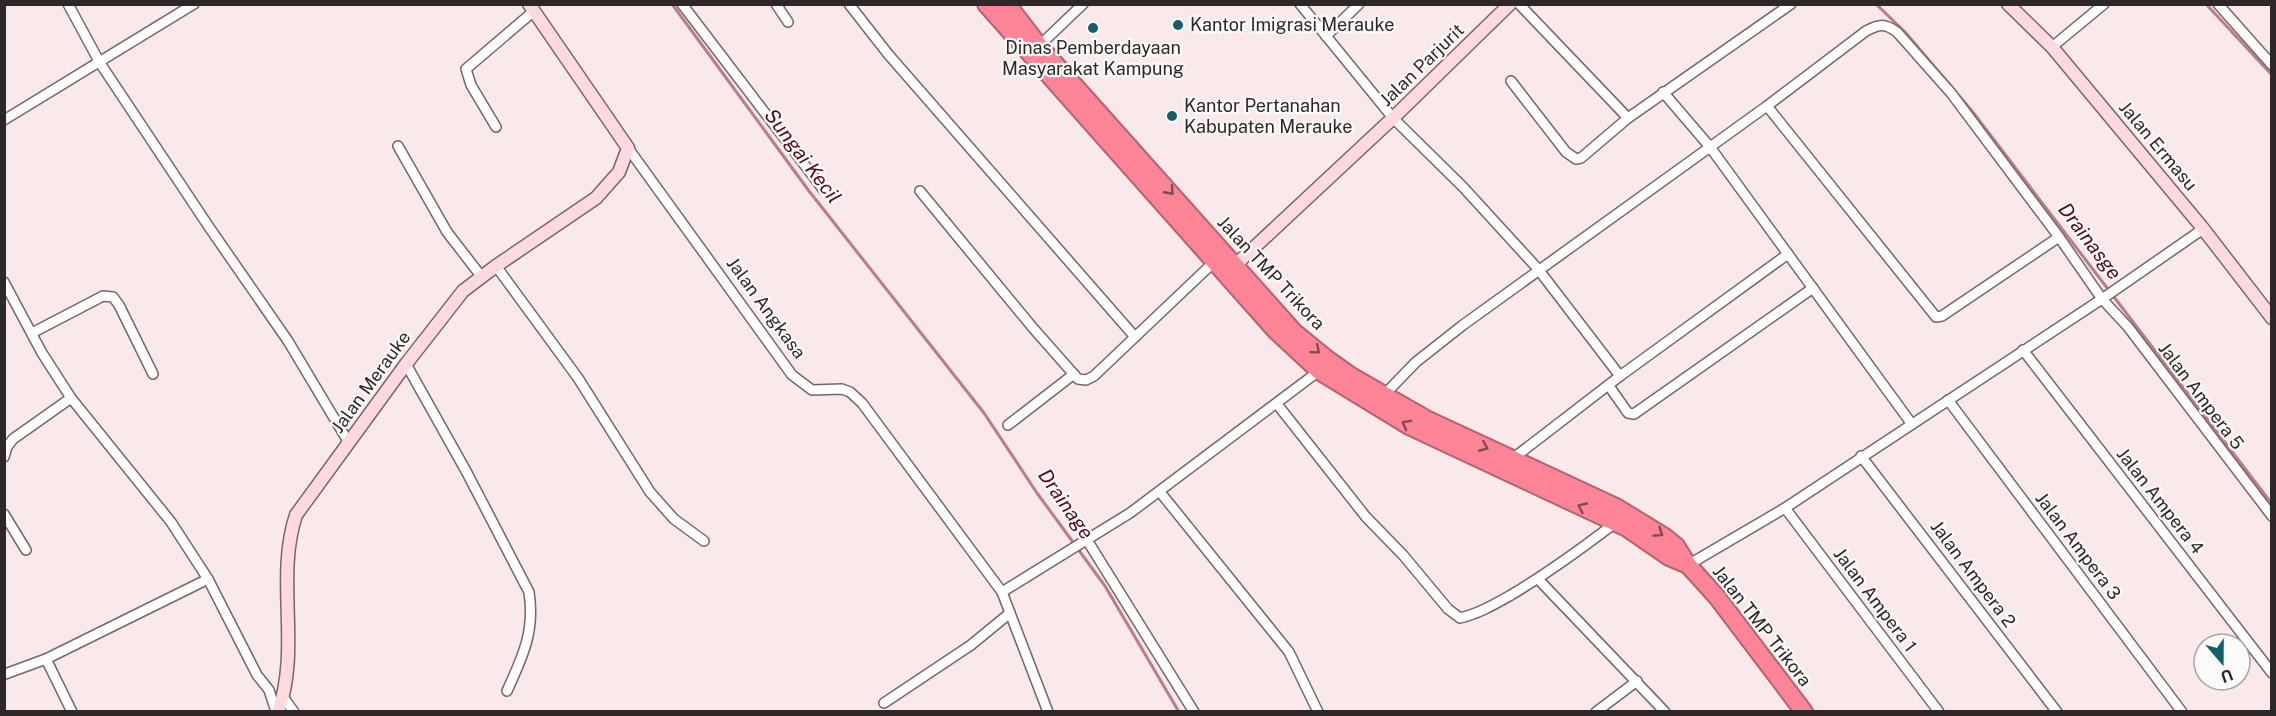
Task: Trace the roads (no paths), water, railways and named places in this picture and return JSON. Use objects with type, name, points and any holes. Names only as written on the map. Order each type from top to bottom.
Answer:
[{"type":"highway","name":"Jalan TMP Trikora","points":[[986,4],[1035,51],[1226,267],[1276,331],[1318,371],[1409,426],[1607,503],[1645,524],[1676,546],[1804,711]]},
{"type":"highway","name":"Jalan TMP Trikora","points":[[1007,4],[1035,51],[1135,171],[1226,267],[1294,332],[1327,359],[1426,419],[1627,528],[1669,557],[1689,565]]},
{"type":"street","points":[[68,4],[100,63],[288,341],[349,443]]},
{"type":"street","points":[[4,120],[194,4]]},
{"type":"street","points":[[682,4],[823,189]]},
{"type":"street","points":[[776,4],[788,22]]},
{"type":"street","points":[[849,4],[888,54],[1135,337]]},
{"type":"street","points":[[1035,51],[1083,4]]},
{"type":"street","points":[[1300,4],[1393,118],[1464,187],[1538,269],[1620,376]]},
{"type":"street","points":[[1326,36],[1359,4]]},
{"type":"street","name":"Jalan Parjurit","points":[[1226,267],[1393,118],[1510,4]]},
{"type":"street","points":[[1519,4],[1628,118]]},
{"type":"street","points":[[1511,81],[1566,152],[1576,159],[1581,158],[1628,118],[1791,4]]},
{"type":"street","name":"Jalan Ermasu","points":[[2008,4],[2052,47],[2203,229],[2271,318]]},
{"type":"street","points":[[2052,47],[2104,4]]},
{"type":"street","points":[[2218,4],[2271,65]]},
{"type":"street","points":[[496,127],[471,85],[466,69],[531,8]]},
{"type":"street","name":"Jalan Angkasa","points":[[531,8],[628,148],[792,375],[812,390],[842,389],[850,392],[861,403],[1002,592],[1047,711]]},
{"type":"street","name":"Jalan Ampera 5","points":[[1767,106],[1866,31],[1882,24],[1888,26],[1951,93],[2059,237],[2102,299],[2128,327],[2271,516]]},
{"type":"street","points":[[1664,92],[1710,147],[1911,423]]},
{"type":"street","points":[[1385,394],[1416,362],[1441,342],[1538,269],[1767,106],[1936,317],[1942,316],[2059,237]]},
{"type":"street","points":[[398,146],[447,232],[481,276]]},
{"type":"street","name":"Jalan Merauke","points":[[277,711],[284,697],[288,554],[291,529],[296,515],[406,364],[463,291],[481,276],[596,198],[619,172],[628,148]]},
{"type":"street","points":[[920,191],[1078,379],[1086,380],[1094,376],[1135,337],[1226,267]]},
{"type":"street","points":[[1689,565],[1785,508],[2102,299],[2203,229]]},
{"type":"street","points":[[1506,464],[1620,376],[1788,254]]},
{"type":"street","points":[[496,266],[578,378],[650,492],[674,519],[704,541]]},
{"type":"street","points":[[4,282],[71,398],[171,522],[208,579],[253,667],[269,690],[277,711]]},
{"type":"street","points":[[1609,386],[1628,414],[1634,414],[1813,288]]},
{"type":"street","points":[[32,333],[103,296],[113,297],[153,374]]},
{"type":"street","name":"Jalan Ampera 4","points":[[2023,350],[2271,673]]},
{"type":"street","points":[[406,364],[466,471],[529,592],[532,612],[526,649],[507,691]]},
{"type":"street","points":[[1002,592],[1058,559],[1160,492],[1318,371]]},
{"type":"street","points":[[1008,425],[1074,374]]},
{"type":"street","points":[[4,457],[13,439],[71,398]]},
{"type":"street","name":"Jalan Ampera 3","points":[[1948,400],[2182,711]]},
{"type":"street","points":[[1277,404],[1366,517],[1403,555],[1454,615],[1460,618],[1538,579],[1615,523]]},
{"type":"street","name":"Jalan Ampera 2","points":[[1862,456],[2057,711]]},
{"type":"street","points":[[1160,492],[1289,652],[1318,711]]},
{"type":"street","name":"Jalan Ampera 1","points":[[1785,508],[1940,711]]},
{"type":"street","points":[[4,514],[26,550]]},
{"type":"street","points":[[1084,542],[1194,711]]},
{"type":"street","points":[[5,674],[46,659],[208,579]]},
{"type":"street","points":[[1538,579],[1665,711]]},
{"type":"street","points":[[884,703],[964,651],[1010,614]]},
{"type":"street","points":[[46,659],[72,711]]},
{"type":"street","points":[[1596,711],[1637,681]]},
{"type":"street","points":[[284,697],[294,711]]},
{"type":"waterway","name":"Drainage","points":[[672,4],[809,191],[984,413],[1037,493],[1105,586],[1179,712]]},
{"type":"waterway","name":"Drainasge","points":[[1876,4],[1905,32],[1972,111],[2272,504]]},
{"type":"waterway","points":[[2206,4],[2272,75]]},
{"type":"place","name":"Kantor Imigrasi Merauke","points":[[1178,25]]},
{"type":"place","name":"Dinas Pemberdayaan Masyarakat Kampung","points":[[1093,28]]},
{"type":"place","name":"Kantor Pertanahan Kabupaten Merauke","points":[[1172,116]]},
{"type":"water label","name":"Sungai Kecil","points":[[803,156]]}]
